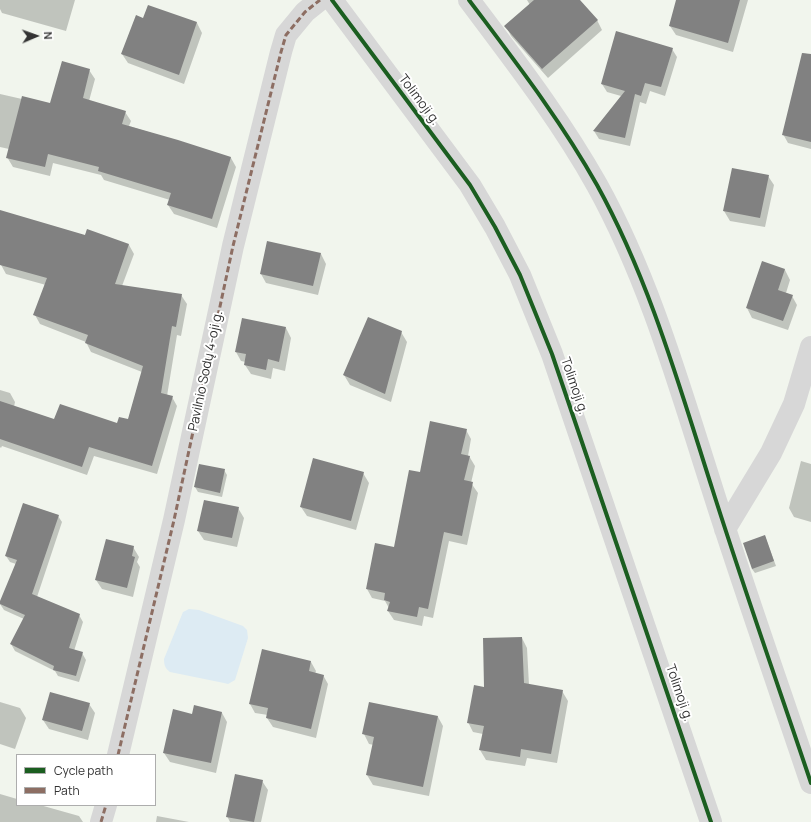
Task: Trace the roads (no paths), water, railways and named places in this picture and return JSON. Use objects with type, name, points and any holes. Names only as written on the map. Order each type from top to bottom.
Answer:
[{"type":"street","name":"Pavilnio Sodų 4-oji g.","points":[[118,754],[174,520],[233,246],[281,52],[286,35],[305,12],[320,0]]},
{"type":"street","name":"Tolimoji g.","points":[[332,0],[470,185],[495,227],[520,275],[552,354],[674,709],[711,822]]},
{"type":"street","points":[[469,0],[548,107],[597,185],[633,259],[673,366],[725,529],[811,783]]},
{"type":"street","points":[[725,529],[774,446],[794,404],[811,347]]},
{"type":"street","points":[[101,822],[106,806]]}]
